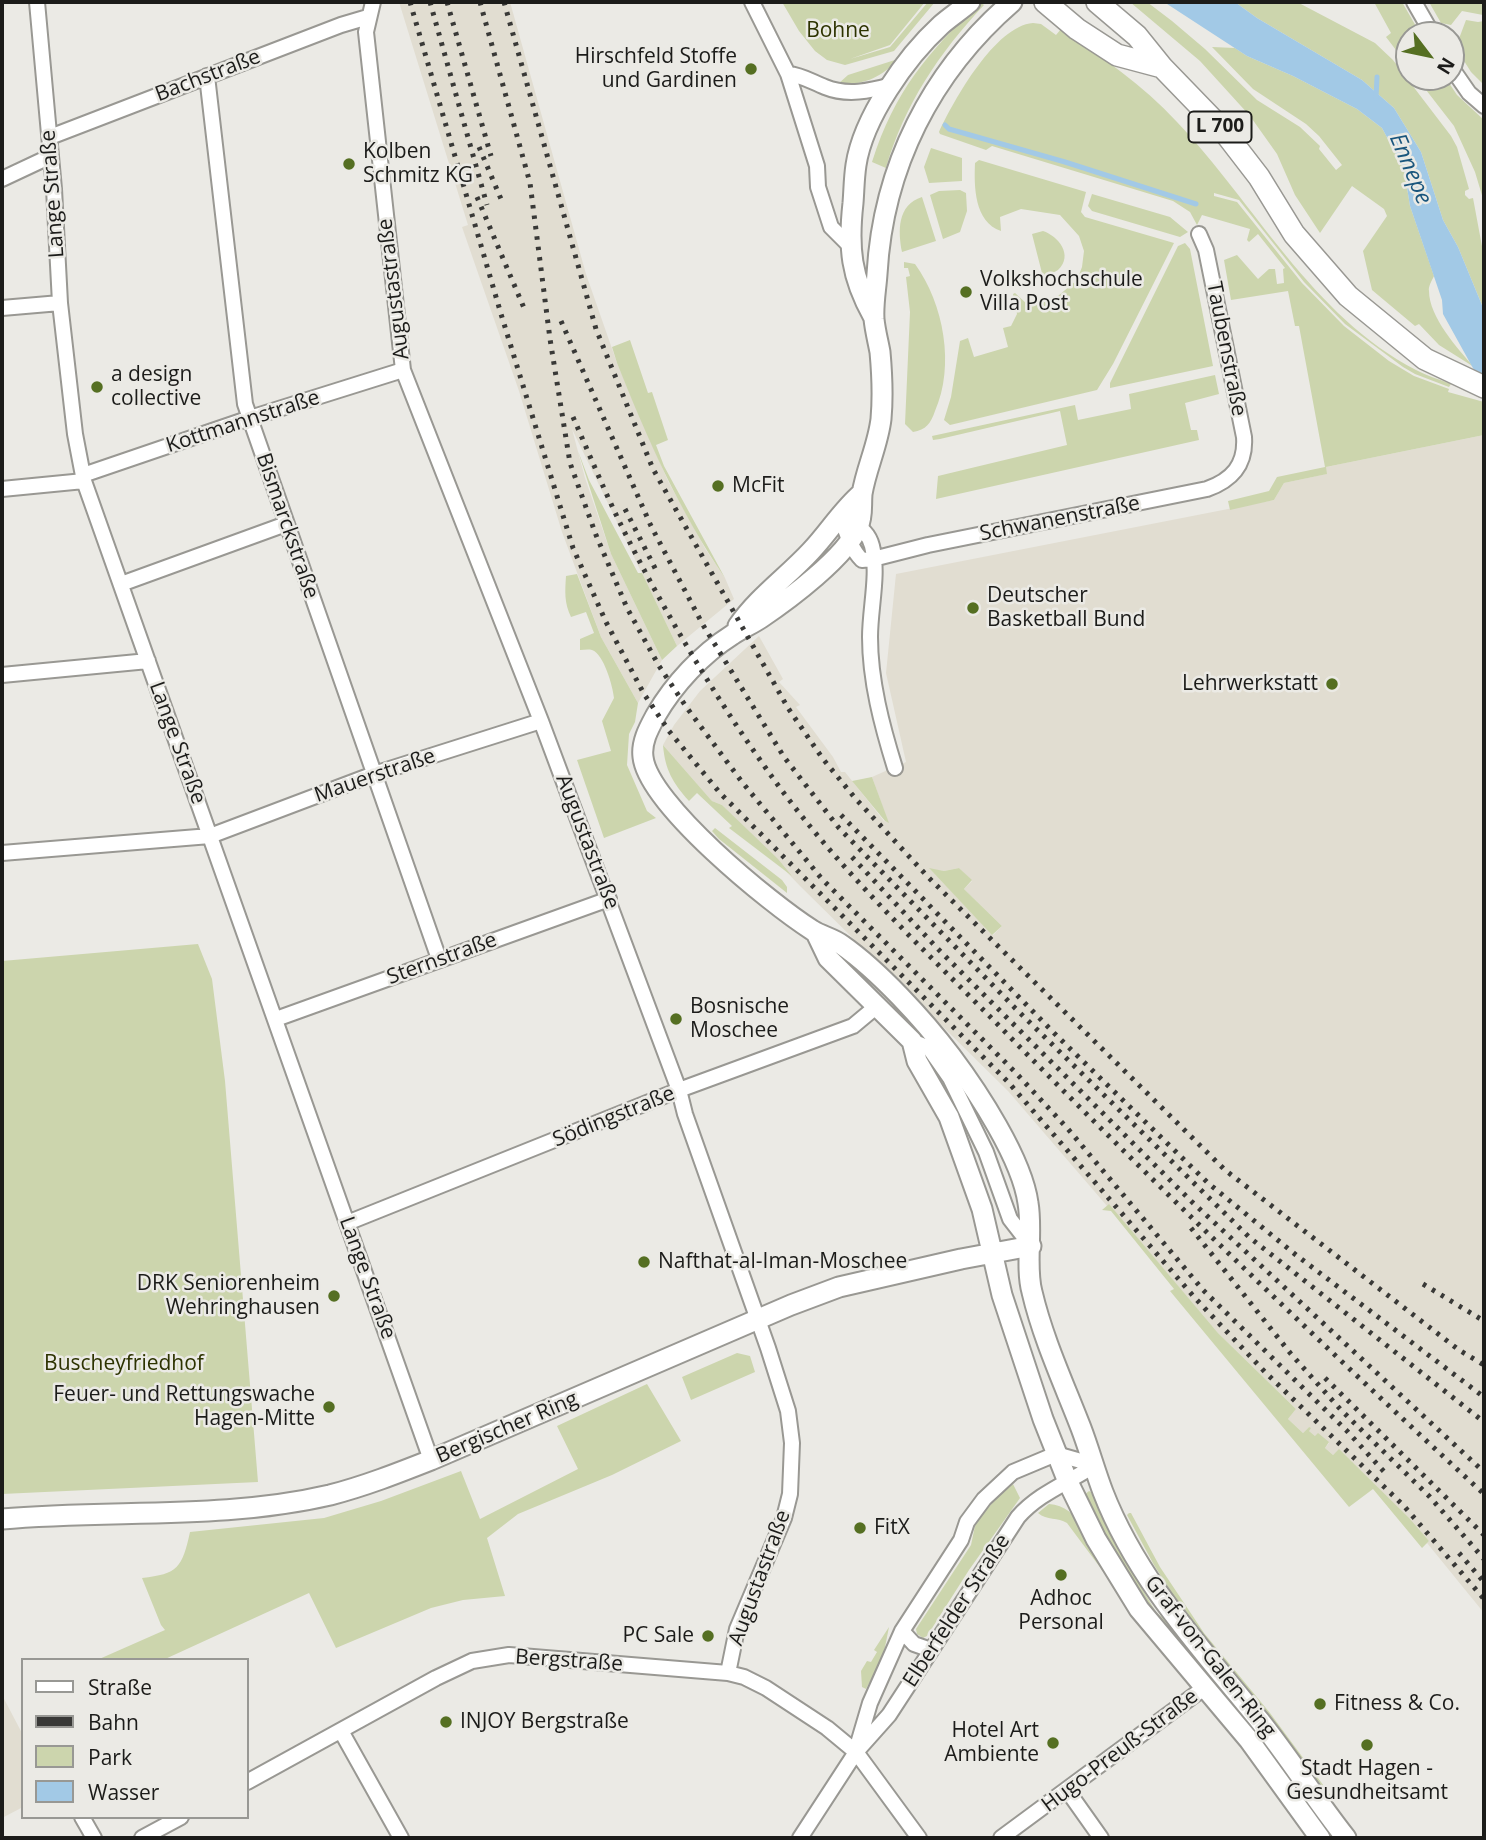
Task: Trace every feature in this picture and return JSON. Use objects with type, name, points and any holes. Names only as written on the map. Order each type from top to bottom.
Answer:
[{"type":"main road","points":[[940,26],[950,2]]},
{"type":"main road","points":[[873,316],[861,296],[853,272],[851,247],[856,165],[862,141],[876,109],[892,85],[940,26],[970,2]]},
{"type":"main road","points":[[1012,2],[966,47],[919,120],[893,179],[881,235],[873,316],[881,362],[881,422],[862,493],[862,511],[854,535],[822,570],[788,598],[707,654],[665,700],[644,742],[643,757],[649,778],[659,794],[686,825],[749,882],[816,933],[839,942],[887,985],[931,1030],[967,1078],[1010,1153],[1027,1194],[1031,1246],[1030,1287]]},
{"type":"main road","points":[[1045,2],[1077,29],[1117,55],[1162,67]]},
{"type":"main road","name":"L 700","points":[[1097,2],[1137,36],[1162,67],[1222,129],[1294,234],[1348,296],[1425,359],[1484,387]]},
{"type":"main road","points":[[731,635],[755,605],[827,534],[862,493]]},
{"type":"main road","points":[[816,933],[828,958],[912,1041],[917,1062],[949,1118],[982,1209],[1002,1295],[1068,1482]]},
{"type":"main road","name":"Bergischer Ring","points":[[2,1519],[174,1512],[264,1505],[330,1495],[373,1483],[431,1460],[839,1287],[1031,1246]]},
{"type":"main road","points":[[993,1254],[1009,1258],[1030,1287],[1057,1369],[1095,1465]]},
{"type":"main road","name":"Graf-von-Galen-Ring","points":[[1095,1465],[1114,1516],[1147,1577],[1166,1605],[1273,1738],[1346,1838]]},
{"type":"main road","name":"Graf-von-Galen-Ring","points":[[1068,1482],[1096,1539],[1139,1609],[1249,1740],[1320,1838]]},
{"type":"street","name":"Lange Straße","points":[[37,2],[50,137],[60,303],[75,434],[84,478],[431,1460]]},
{"type":"street","name":"Augustastraße","points":[[373,2],[366,32],[403,370],[609,899],[679,1090],[788,1411],[792,1443],[790,1494],[784,1518],[737,1629],[728,1673]]},
{"type":"street","points":[[752,2],[788,74],[817,166],[817,187],[831,227],[851,247]]},
{"type":"street","points":[[1414,2],[1425,21]]},
{"type":"street","name":"Bachstraße","points":[[50,137],[368,17]]},
{"type":"street","points":[[788,74],[799,75],[839,91],[870,90],[892,85]]},
{"type":"street","name":"Bismarckstraße","points":[[207,76],[245,404],[439,959]]},
{"type":"street","points":[[1465,87],[1484,106]]},
{"type":"street","points":[[2,179],[51,156]]},
{"type":"street","name":"Taubenstraße","points":[[1199,234],[1206,250],[1244,437],[1244,453],[1239,466]]},
{"type":"street","points":[[2,308],[60,303]]},
{"type":"street","name":"Kottmannstraße","points":[[2,489],[84,478],[99,470],[250,418],[403,370]]},
{"type":"street","name":"Schwanenstraße","points":[[873,559],[928,545],[1207,489],[1229,479],[1239,466]]},
{"type":"street","points":[[841,515],[854,535],[862,560],[873,559],[870,639],[873,677],[895,768]]},
{"type":"street","points":[[121,584],[286,524]]},
{"type":"street","points":[[2,675],[148,661]]},
{"type":"street","name":"Mauerstraße","points":[[2,853],[210,836],[374,774],[541,721]]},
{"type":"street","name":"Sternstraße","points":[[276,1019],[609,899]]},
{"type":"street","name":"Södingstraße","points":[[347,1223],[679,1090],[853,1026],[877,1006]]},
{"type":"street","points":[[912,1041],[929,1048],[950,1078],[986,1152],[1010,1219],[1031,1246]]},
{"type":"street","points":[[1056,1454],[1095,1465]]},
{"type":"street","name":"Elberfelder Straße","points":[[856,1752],[870,1703],[902,1631],[961,1540],[967,1522],[984,1499],[1013,1472],[1056,1454]]},
{"type":"street","name":"Elberfelder Straße","points":[[800,1838],[856,1752],[889,1715],[1018,1517],[1039,1496],[1095,1465]]},
{"type":"street","points":[[902,1631],[914,1644],[931,1650]]},
{"type":"street","name":"Bergstraße","points":[[248,1781],[471,1661],[509,1655],[728,1673],[744,1677],[766,1688],[827,1728],[856,1752],[919,1838]]},
{"type":"street","name":"Hugo-Preuß-Straße","points":[[1001,1838],[1204,1688]]},
{"type":"street","points":[[341,1731],[401,1838]]},
{"type":"street","points":[[1067,1790],[1101,1838]]},
{"type":"street","points":[[83,1819],[94,1838]]},
{"type":"street","points":[[142,1838],[177,1819]]},
{"type":"shaded area","points":[[399,2],[510,2],[586,274],[617,363],[668,481],[706,550],[725,578],[734,599],[677,646],[572,429],[585,478],[611,554],[662,660],[638,703],[601,637],[562,532],[519,391],[462,227],[468,225]]},
{"type":"shaded area","points":[[1484,435],[1484,1613],[1427,1543],[1429,1541],[1358,1468],[1339,1450],[1333,1455],[1325,1448],[1329,1443],[1315,1436],[1309,1431],[1309,1427],[1303,1433],[1288,1419],[1296,1409],[1218,1333],[1008,1091],[800,886],[722,805],[712,801],[663,745],[674,725],[700,691],[759,636],[783,679],[779,682],[800,705],[796,707],[841,772],[845,772],[884,821],[888,822],[872,777],[906,762],[886,673],[896,574],[1274,500],[1284,483],[1326,474],[1326,467]],"holes":[[[959,868],[972,881],[964,889],[1002,926],[993,935],[930,869],[944,871]]]},
{"type":"shaded area","points":[[2,1695],[21,1731],[21,1808],[2,1818]]},
{"type":"green space","name":"Bohne","points":[[782,2],[925,2],[890,45],[850,59],[890,47],[928,2],[935,2],[894,51],[845,65],[827,60],[815,51]]},
{"type":"green space","points":[[980,2],[984,5],[952,42],[913,101],[886,168],[872,162],[902,93],[929,56]]},
{"type":"green space","points":[[1130,2],[1147,2],[1172,21],[1257,100],[1300,127],[1320,146],[1319,149],[1336,170],[1342,165],[1319,136],[1306,124],[1253,89],[1212,47],[1235,48],[1357,109],[1382,128],[1404,169],[1410,206],[1434,276],[1429,289],[1430,301],[1439,322],[1474,367],[1439,345],[1419,324],[1415,326],[1372,290],[1363,251],[1387,216],[1384,209],[1352,186],[1320,233],[1295,195],[1277,154],[1250,116],[1200,61]]},
{"type":"green space","points":[[1235,2],[1297,2],[1375,43],[1393,60],[1395,91],[1417,91],[1457,147],[1469,189],[1465,191],[1465,195],[1469,199],[1473,198],[1484,257],[1484,310],[1458,247],[1443,220],[1421,152],[1394,108],[1362,80],[1257,18]]},
{"type":"green space","points":[[1374,2],[1402,2],[1413,21],[1395,21],[1395,49],[1386,37],[1391,33]]},
{"type":"green space","points":[[1429,2],[1484,2],[1484,18],[1483,15],[1462,11],[1454,21],[1440,21]]},
{"type":"green space","points":[[1466,20],[1484,21],[1484,85],[1465,62]]},
{"type":"green space","points":[[1041,24],[1056,35],[1061,29],[1107,61],[1150,96],[1205,154],[1315,289],[1346,320],[1379,347],[1416,370],[1451,384],[1449,387],[1403,367],[1345,324],[1304,282],[1239,200],[1214,193],[1214,196],[1237,202],[1302,283],[1344,326],[1389,361],[1414,376],[1449,389],[1448,392],[1484,402],[1484,435],[1326,467],[1327,474],[1284,483],[1274,500],[1230,510],[1228,501],[1269,491],[1277,477],[1325,467],[1299,326],[1295,326],[1288,291],[1231,300],[1224,260],[1237,255],[1258,279],[1269,269],[1275,269],[1277,284],[1284,283],[1285,268],[1258,234],[1249,242],[1247,240],[1250,229],[1202,215],[1197,225],[1190,212],[1173,201],[992,146],[986,150],[940,134],[965,84],[991,50],[1019,27]]},
{"type":"green space","points":[[898,59],[871,79],[838,84],[848,75]]},
{"type":"green space","points":[[1427,91],[1454,91],[1484,120],[1484,202],[1475,172],[1454,126]]},
{"type":"green space","points":[[931,148],[962,158],[962,181],[929,183],[924,167]]},
{"type":"green space","points":[[979,160],[1086,192],[1081,212],[1085,217],[1174,243],[1113,364],[1097,390],[950,425],[944,420],[951,397],[960,341],[968,338],[974,357],[1008,347],[1003,328],[1011,326],[1017,314],[1013,294],[1027,304],[1058,296],[1077,280],[1084,251],[1079,236],[1060,215],[1021,209],[1000,217],[1001,231],[985,220],[978,202],[975,182],[975,163]]},
{"type":"green space","points":[[960,190],[966,193],[967,211],[960,232],[943,239],[930,195],[939,191]]},
{"type":"green space","points":[[1092,194],[1170,217],[1188,232],[1180,237],[1092,211],[1088,206]]},
{"type":"green space","points":[[922,197],[936,241],[902,252],[901,220],[908,206]]},
{"type":"green space","points":[[1043,231],[1059,242],[1065,258],[1058,270],[1043,277],[1032,234]]},
{"type":"green space","points":[[1185,243],[1190,249],[1213,366],[1110,388],[1110,383],[1178,246]]},
{"type":"green space","points":[[904,262],[915,264],[933,298],[939,316],[945,355],[941,393],[933,415],[925,428],[913,432],[905,424],[910,312],[906,277],[910,276],[908,268],[904,268]]},
{"type":"green space","points":[[630,340],[668,440],[656,445],[664,466],[725,578],[693,527],[665,474],[617,363],[612,347]]},
{"type":"green space","points":[[1215,375],[1219,394],[1185,403],[1191,430],[1197,430],[1199,440],[936,499],[938,476],[1067,445],[1060,411],[940,439],[933,440],[932,436],[1075,405],[1078,420],[1131,409],[1129,394]]},
{"type":"green space","points":[[578,451],[589,480],[638,573],[642,573],[677,646],[662,660],[611,554]]},
{"type":"green space","points":[[577,574],[601,637],[638,703],[635,722],[629,734],[627,765],[647,811],[656,818],[604,838],[577,760],[611,751],[602,721],[614,698],[610,679],[600,658],[592,650],[580,650],[580,639],[594,633],[586,612],[571,617],[567,607],[566,576]]},
{"type":"green space","points":[[663,745],[712,801],[722,805],[792,876],[729,828],[732,826],[697,793],[689,801],[671,776]]},
{"type":"green space","points":[[872,777],[889,823],[852,781]]},
{"type":"green space","points":[[715,828],[782,880],[787,887],[787,893],[719,839],[712,831]]},
{"type":"green space","points":[[929,868],[944,871],[959,868],[972,880],[964,889],[1002,926],[992,935]]},
{"type":"green space","name":"Buscheyfriedhof","points":[[198,944],[212,979],[225,1081],[258,1482],[2,1494],[2,961]]},
{"type":"green space","points":[[1109,1204],[1218,1333],[1296,1409],[1288,1419],[1303,1433],[1309,1427],[1309,1431],[1315,1436],[1318,1433],[1329,1442],[1325,1448],[1333,1455],[1339,1449],[1429,1541],[1422,1548],[1373,1489],[1349,1507],[1170,1291],[1174,1289],[1111,1211],[1102,1210]]},
{"type":"green space","points":[[737,1353],[750,1356],[755,1372],[691,1400],[682,1377]]},
{"type":"green space","points":[[647,1384],[681,1441],[612,1475],[518,1514],[487,1538],[505,1596],[463,1600],[431,1608],[336,1648],[309,1593],[167,1658],[102,1658],[165,1630],[142,1578],[164,1574],[176,1567],[184,1554],[190,1532],[324,1518],[381,1501],[461,1471],[480,1519],[578,1469],[557,1426]]},
{"type":"green space","points":[[1013,1484],[1020,1498],[927,1636],[923,1638],[917,1634],[916,1629],[971,1545],[975,1526],[999,1495]]},
{"type":"green space","points":[[1089,1491],[1123,1557],[1156,1612],[1176,1629],[1223,1694],[1150,1610],[1118,1560],[1084,1495]]},
{"type":"green space","points":[[1049,1504],[1060,1506],[1077,1519],[1104,1569],[1102,1570],[1067,1523],[1038,1513]]},
{"type":"green space","points":[[1129,1513],[1160,1567],[1204,1633],[1270,1713],[1332,1797],[1325,1795],[1186,1616],[1154,1565],[1127,1515]]},
{"type":"green space","points":[[889,1627],[883,1657],[866,1689],[862,1687],[861,1671],[867,1661],[871,1662],[877,1652],[874,1650]]},
{"type":"water","name":"Ennepe","points":[[1164,2],[1235,2],[1257,18],[1362,80],[1394,108],[1421,152],[1443,220],[1458,247],[1484,310],[1484,388],[1443,314],[1442,300],[1410,206],[1404,169],[1382,128],[1357,109],[1247,56]]},
{"type":"waterway","points":[[1376,98],[1377,77]]},
{"type":"waterway","points":[[945,125],[949,129],[1065,162],[1196,204]]},
{"type":"railway","points":[[410,2],[573,548],[606,622],[644,694],[669,731],[720,793],[1009,1083],[1195,1298],[1265,1372],[1404,1506],[1484,1599]]},
{"type":"railway","points":[[430,2],[487,205]]},
{"type":"railway","points":[[447,2],[491,156]]},
{"type":"railway","points":[[480,2],[530,183],[550,339],[570,463],[596,535],[627,608],[659,666],[742,782],[822,879],[1016,1073],[1068,1129],[1203,1290],[1347,1431],[1388,1476]]},
{"type":"railway","points":[[504,2],[596,329],[653,469],[788,708],[823,759],[929,878],[1225,1170],[1459,1350],[1484,1365]]},
{"type":"railway","points":[[479,147],[501,199]]},
{"type":"railway","points":[[477,197],[524,308]]},
{"type":"railway","points":[[561,321],[651,526],[703,625],[784,757],[839,828],[1015,1008],[1249,1237],[1484,1422]]},
{"type":"railway","points":[[573,417],[629,541],[693,656],[765,767],[822,841],[917,943],[1130,1157],[1484,1494]]},
{"type":"railway","points":[[625,509],[657,572]]},
{"type":"railway","points":[[841,815],[1054,1033],[1208,1183],[1296,1255],[1484,1397]]},
{"type":"railway","points":[[852,857],[938,949],[1191,1201],[1484,1472]]},
{"type":"railway","points":[[1191,1228],[1291,1354],[1341,1410],[1429,1496],[1484,1559]]},
{"type":"railway","points":[[1423,1284],[1484,1321]]},
{"type":"railway","points":[[1325,1378],[1484,1535]]},
{"type":"railway","points":[[1459,1553],[1484,1582]]},
{"type":"place","name":"Hirschfeld Stoffe und Gardinen","points":[[751,69]]},
{"type":"place","name":"Kolben Schmitz KG","points":[[349,164]]},
{"type":"place","name":"Volkshochschule Villa Post","points":[[966,292]]},
{"type":"place","name":"a design collective","points":[[97,387]]},
{"type":"place","name":"McFit","points":[[718,486]]},
{"type":"place","name":"Deutscher Basketball Bund","points":[[973,608]]},
{"type":"place","name":"Lehrwerkstatt","points":[[1332,684]]},
{"type":"place","name":"Bosnische Moschee","points":[[676,1019]]},
{"type":"place","name":"Nafthat-al-Iman-Moschee","points":[[644,1262]]},
{"type":"place","name":"DRK Seniorenheim Wehringhausen","points":[[334,1296]]},
{"type":"place","name":"Feuer- und Rettungswache Hagen-Mitte","points":[[329,1407]]},
{"type":"place","name":"FitX","points":[[860,1528]]},
{"type":"place","name":"Adhoc Personal","points":[[1061,1575]]},
{"type":"place","name":"PC Sale","points":[[708,1636]]},
{"type":"place","name":"Fitness & Co.","points":[[1320,1704]]},
{"type":"place","name":"INJOY Bergstraße","points":[[446,1722]]},
{"type":"place","name":"Hotel Art Ambiente","points":[[1053,1743]]},
{"type":"place","name":"Stadt Hagen - Gesundheitsamt","points":[[1367,1745]]}]
